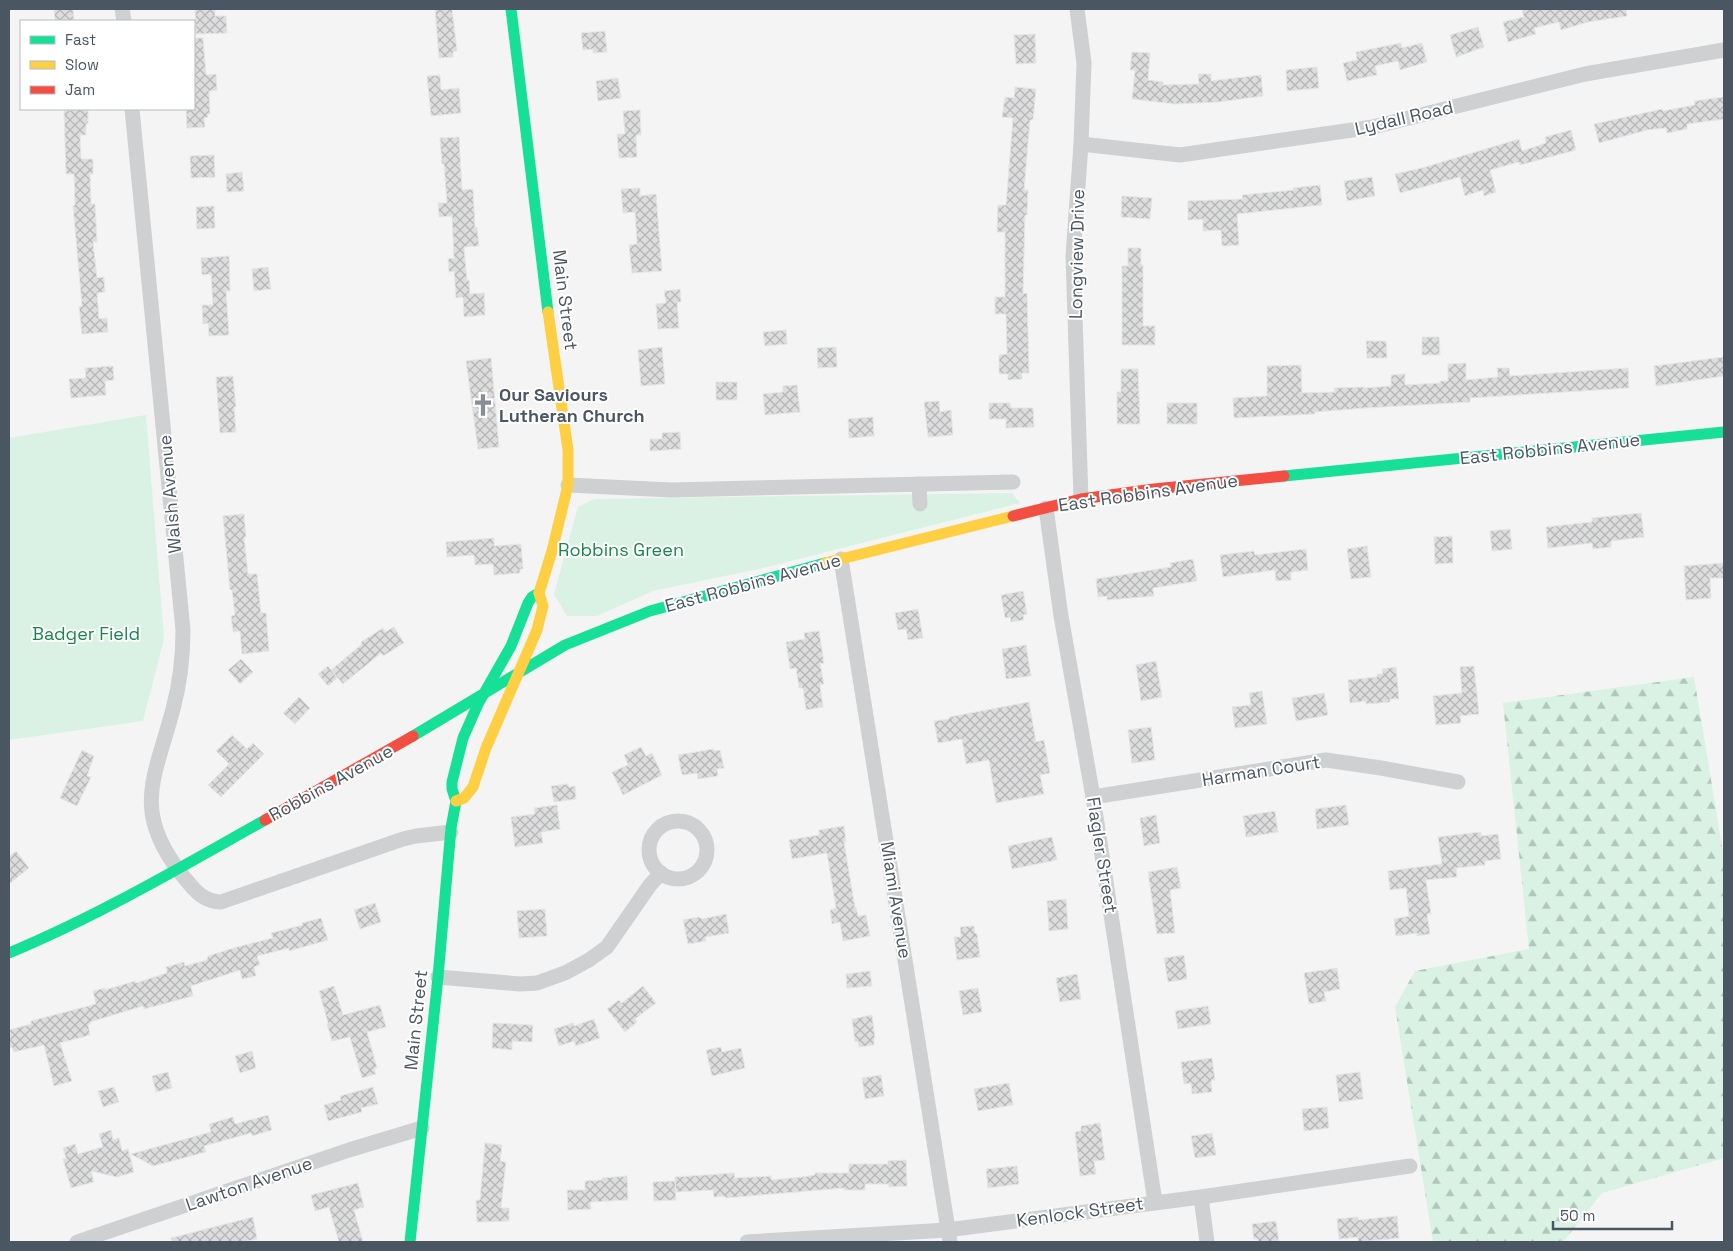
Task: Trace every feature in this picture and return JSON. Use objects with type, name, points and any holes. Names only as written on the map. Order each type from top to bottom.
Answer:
[{"type":"main road","name":"Main Street","points":[[410,1242],[451,832],[456,801],[452,789],[455,769],[467,729],[483,695],[511,646],[528,603],[539,592],[552,551],[568,485],[568,450],[548,317],[511,9]]},
{"type":"main road","name":"East Robbins Avenue","points":[[483,695],[565,645],[650,611],[841,559],[1081,499],[1154,489],[1724,432]]},
{"type":"main road","points":[[456,801],[464,798],[473,787],[486,748],[537,630],[543,606],[539,592]]},
{"type":"main road","name":"Robbins Avenue","points":[[9,953],[95,914],[178,869],[392,749],[483,695]]},
{"type":"street","name":"Longview Drive","points":[[1077,9],[1084,63],[1081,144],[1073,256],[1081,499]]},
{"type":"street","name":"Lydall Road","points":[[1081,144],[1180,155],[1373,127],[1585,74],[1724,50]]},
{"type":"street","name":"Walsh Avenue","points":[[132,110],[183,630],[183,650],[179,683],[154,775],[150,797],[151,812],[159,836],[178,869]]},
{"type":"street","points":[[568,485],[670,490],[1012,482]]},
{"type":"street","points":[[919,484],[920,504]]},
{"type":"street","name":"Flagler Street","points":[[1046,508],[1061,616],[1093,797],[1155,1202]]},
{"type":"street","name":"Miami Avenue","points":[[841,559],[949,1236]]},
{"type":"street","name":"Harman Court","points":[[1093,797],[1326,760],[1458,782]]},
{"type":"street","points":[[178,869],[204,899],[212,902],[221,902],[404,839],[451,832]]},
{"type":"street","points":[[438,977],[537,984],[565,973],[589,960],[607,947],[650,885],[661,873]]},
{"type":"street","name":"Lawton Avenue","points":[[77,1242],[349,1150],[422,1128]]},
{"type":"street","name":"Kenlock Street","points":[[747,1242],[949,1236],[1155,1202],[1410,1166]]},
{"type":"street","points":[[1201,1197],[1207,1242]]},
{"type":"green space","name":"Badger Field","points":[[146,415],[164,639],[143,721],[9,740],[9,438]]},
{"type":"green space","name":"Robbins Green","points":[[1012,493],[1020,503],[767,567],[653,591],[597,616],[567,616],[554,594],[578,507],[594,499]]},
{"type":"green space","points":[[1694,677],[1724,858],[1724,1158],[1602,1193],[1563,1242],[1433,1242],[1395,1007],[1415,971],[1529,949],[1503,703]]},
{"type":"building","points":[[54,9],[73,9],[74,20],[55,20]]},
{"type":"building","points":[[195,9],[215,9],[215,16],[226,16],[227,33],[196,34]]},
{"type":"building","points":[[435,9],[452,9],[457,51],[453,52],[453,57],[439,58]]},
{"type":"building","points":[[1522,9],[1626,9],[1627,16],[1588,22],[1561,30],[1559,22],[1534,28],[1536,34],[1508,42],[1503,22],[1524,17]]},
{"type":"building","points":[[1478,27],[1484,47],[1456,57],[1450,35]]},
{"type":"building","points":[[605,31],[607,52],[593,53],[593,49],[583,50],[581,33]]},
{"type":"building","points":[[1035,34],[1036,63],[1016,64],[1014,35]]},
{"type":"building","points":[[195,38],[203,38],[206,75],[216,74],[217,90],[209,91],[210,114],[207,114],[208,117],[204,118],[205,127],[187,128],[186,110],[195,110]]},
{"type":"building","points":[[1401,43],[1402,48],[1422,43],[1427,62],[1400,70],[1398,61],[1375,66],[1377,75],[1347,81],[1343,63],[1357,60],[1356,52]]},
{"type":"building","points":[[1132,52],[1150,53],[1148,80],[1163,82],[1163,85],[1199,84],[1198,74],[1211,74],[1211,81],[1261,75],[1263,96],[1218,102],[1175,104],[1132,99],[1135,70],[1130,70]]},
{"type":"building","points":[[1317,67],[1319,88],[1287,91],[1286,70]]},
{"type":"building","points":[[440,75],[441,90],[459,88],[461,113],[431,116],[427,76]]},
{"type":"building","points":[[618,78],[621,98],[598,101],[596,81]]},
{"type":"building","points":[[1015,87],[1036,89],[1033,120],[1030,120],[1024,190],[1028,190],[1027,215],[1025,215],[1023,294],[1027,293],[1029,373],[1022,373],[1022,379],[1008,380],[1008,374],[999,374],[999,355],[1007,354],[1006,314],[995,314],[995,297],[1005,297],[1005,232],[997,232],[998,205],[1006,205],[1013,118],[1002,117],[1005,97],[1014,98]]},
{"type":"building","points":[[1724,97],[1724,119],[1687,124],[1687,129],[1667,133],[1666,128],[1647,130],[1599,143],[1594,124],[1662,109],[1663,111],[1695,105],[1694,101]]},
{"type":"building","points":[[88,110],[86,135],[80,135],[81,159],[93,159],[93,174],[90,174],[91,204],[95,204],[97,242],[93,242],[97,278],[104,277],[105,292],[97,293],[99,319],[107,318],[108,332],[82,334],[79,307],[82,306],[73,206],[75,205],[74,174],[66,174],[64,111]]},
{"type":"building","points":[[640,110],[641,135],[636,135],[637,157],[619,158],[617,134],[625,134],[623,111]]},
{"type":"building","points":[[1571,130],[1576,150],[1520,165],[1519,162],[1490,170],[1496,192],[1484,196],[1483,190],[1465,196],[1460,177],[1400,193],[1395,174],[1422,168],[1519,139],[1522,151],[1546,143],[1545,137]]},
{"type":"building","points":[[459,137],[462,190],[473,189],[475,228],[477,227],[479,246],[464,247],[467,280],[469,280],[470,294],[484,293],[485,315],[464,317],[463,297],[456,298],[454,271],[449,272],[448,259],[454,258],[452,216],[439,217],[438,203],[447,203],[440,138]]},
{"type":"building","points":[[214,155],[215,177],[191,178],[190,156]]},
{"type":"building","points":[[242,172],[244,191],[227,192],[226,174]]},
{"type":"building","points":[[1372,177],[1375,196],[1347,201],[1344,181]]},
{"type":"building","points":[[1320,185],[1322,205],[1237,214],[1239,245],[1222,246],[1221,230],[1203,231],[1203,219],[1188,220],[1188,201],[1243,199],[1242,195],[1293,190],[1293,188]]},
{"type":"building","points":[[640,188],[640,196],[656,194],[662,271],[632,273],[629,245],[637,244],[635,212],[623,213],[621,189]]},
{"type":"building","points":[[1122,196],[1152,198],[1150,219],[1121,217]]},
{"type":"building","points":[[214,206],[215,228],[197,229],[196,207]]},
{"type":"building","points":[[1128,248],[1141,248],[1141,265],[1143,265],[1143,326],[1155,326],[1155,345],[1122,345],[1122,266],[1128,266]]},
{"type":"building","points":[[229,256],[230,291],[226,291],[229,335],[209,336],[208,323],[203,324],[202,305],[213,305],[211,274],[202,275],[201,258]]},
{"type":"building","points":[[268,267],[271,289],[254,291],[252,269]]},
{"type":"building","points":[[680,289],[681,302],[677,302],[679,328],[658,329],[656,304],[666,303],[664,291]]},
{"type":"building","points":[[786,330],[787,344],[765,346],[763,332]]},
{"type":"building","points":[[1422,337],[1439,337],[1440,355],[1422,355]]},
{"type":"building","points":[[1366,341],[1386,341],[1387,358],[1367,358]]},
{"type":"building","points":[[662,347],[665,384],[641,386],[638,350]]},
{"type":"building","points":[[836,347],[837,367],[818,368],[817,348]]},
{"type":"building","points":[[1724,357],[1724,376],[1656,386],[1654,366]]},
{"type":"building","name":"Our Saviours Lutheran Church","points":[[491,358],[499,447],[478,449],[466,361]]},
{"type":"building","points":[[1466,363],[1466,380],[1498,377],[1497,368],[1509,368],[1510,376],[1628,368],[1629,388],[1470,398],[1470,402],[1365,408],[1315,412],[1315,414],[1234,418],[1233,398],[1267,396],[1267,366],[1301,365],[1302,393],[1335,392],[1334,388],[1391,386],[1391,375],[1405,374],[1405,385],[1440,383],[1440,381],[1448,381],[1448,364]]},
{"type":"building","points":[[113,366],[114,380],[105,381],[106,395],[71,398],[69,379],[86,378],[85,368]]},
{"type":"building","points":[[1121,369],[1138,369],[1140,424],[1117,424],[1117,392],[1121,392]]},
{"type":"building","points":[[233,376],[236,432],[220,433],[216,377]]},
{"type":"building","points":[[716,382],[737,382],[737,400],[716,400]]},
{"type":"building","points":[[797,385],[800,412],[765,415],[763,394],[783,392],[783,386]]},
{"type":"building","points":[[939,401],[940,412],[951,410],[953,435],[928,437],[924,402]]},
{"type":"building","points":[[989,403],[1010,403],[1011,408],[1033,408],[1034,427],[1006,428],[1006,419],[989,419]]},
{"type":"building","points":[[1167,403],[1197,403],[1197,424],[1167,424]]},
{"type":"building","points":[[873,417],[874,436],[849,438],[848,419]]},
{"type":"building","points":[[680,432],[681,449],[650,451],[650,439],[662,439],[662,433]]},
{"type":"building","points":[[1641,513],[1644,537],[1611,541],[1611,547],[1593,549],[1592,543],[1548,548],[1546,527],[1592,522],[1592,518]]},
{"type":"building","points":[[244,514],[246,537],[244,537],[248,574],[257,574],[261,613],[266,613],[269,651],[242,654],[240,631],[233,632],[231,616],[235,615],[232,590],[230,590],[223,516]]},
{"type":"building","points":[[1510,529],[1512,549],[1492,551],[1490,531]]},
{"type":"building","points":[[1452,536],[1453,563],[1435,564],[1434,537]]},
{"type":"building","points":[[494,538],[494,546],[521,544],[523,569],[520,569],[520,573],[494,575],[493,564],[475,565],[474,555],[447,557],[446,542]]},
{"type":"building","points":[[1367,546],[1371,577],[1351,579],[1347,549]]},
{"type":"building","points":[[1306,549],[1308,570],[1291,572],[1291,580],[1276,581],[1275,570],[1223,577],[1220,555],[1254,551],[1255,555]]},
{"type":"building","points":[[1193,559],[1197,581],[1153,588],[1154,596],[1107,600],[1107,596],[1098,597],[1096,579],[1171,567],[1170,563]]},
{"type":"building","points":[[1724,563],[1724,578],[1710,578],[1711,598],[1686,600],[1684,566]]},
{"type":"building","points":[[1023,591],[1027,614],[1023,615],[1024,620],[1011,622],[1010,617],[1005,618],[1001,595]]},
{"type":"building","points":[[918,609],[923,638],[908,640],[906,629],[898,630],[895,613]]},
{"type":"building","points":[[394,627],[404,643],[383,656],[381,653],[343,684],[331,670],[362,644],[361,642],[383,628],[385,632]]},
{"type":"building","points":[[819,631],[824,663],[820,664],[824,684],[820,685],[823,707],[806,710],[803,688],[799,688],[796,668],[790,669],[786,642],[805,639],[804,633]]},
{"type":"building","points":[[1026,645],[1031,676],[1006,679],[1002,649]]},
{"type":"building","points":[[241,659],[253,672],[240,684],[228,670]]},
{"type":"building","points":[[1156,661],[1162,697],[1141,701],[1136,665]]},
{"type":"building","points":[[328,666],[337,678],[328,686],[318,674]]},
{"type":"building","points":[[1474,666],[1479,714],[1460,716],[1461,723],[1436,725],[1433,696],[1462,693],[1460,667]]},
{"type":"building","points":[[1396,667],[1399,699],[1390,699],[1390,702],[1366,704],[1366,701],[1350,703],[1348,680],[1377,677],[1377,674],[1383,674],[1382,669]]},
{"type":"building","points":[[1262,691],[1267,724],[1235,728],[1232,707],[1251,705],[1249,693]]},
{"type":"building","points":[[1324,693],[1328,715],[1296,721],[1292,698]]},
{"type":"building","points":[[299,697],[310,708],[295,724],[283,713]]},
{"type":"building","points":[[1029,702],[1036,742],[1044,740],[1050,773],[1040,775],[1044,794],[996,803],[989,760],[966,764],[962,739],[938,743],[934,721]]},
{"type":"building","points":[[1151,727],[1155,760],[1132,763],[1128,730]]},
{"type":"building","points":[[232,735],[247,749],[253,743],[264,754],[221,797],[208,785],[229,764],[216,751]]},
{"type":"building","points":[[641,747],[646,756],[652,753],[662,775],[623,795],[612,772],[628,765],[624,755]]},
{"type":"building","points":[[713,749],[715,751],[720,750],[724,768],[717,769],[718,776],[698,779],[697,773],[682,775],[678,755]]},
{"type":"building","points":[[82,750],[94,756],[87,776],[91,777],[77,806],[60,798]]},
{"type":"building","points":[[568,784],[569,787],[575,786],[576,799],[554,802],[551,786]]},
{"type":"building","points":[[557,805],[560,829],[541,832],[543,843],[515,847],[511,817],[535,814],[534,808]]},
{"type":"building","points":[[1346,805],[1349,825],[1317,829],[1315,809]]},
{"type":"building","points":[[1275,811],[1278,832],[1246,837],[1243,816]]},
{"type":"building","points":[[1156,815],[1160,843],[1144,846],[1140,818]]},
{"type":"building","points":[[844,826],[846,842],[844,842],[855,908],[858,916],[866,915],[870,936],[843,941],[840,922],[832,924],[830,910],[836,908],[827,853],[792,859],[789,840],[819,835],[819,830]]},
{"type":"building","points":[[1481,832],[1481,836],[1498,834],[1501,859],[1485,861],[1485,865],[1456,868],[1457,877],[1426,880],[1431,914],[1427,914],[1430,934],[1417,936],[1417,933],[1396,936],[1394,919],[1409,916],[1406,888],[1390,890],[1388,871],[1442,864],[1438,837]]},
{"type":"building","points":[[1052,837],[1057,860],[1012,869],[1008,846]]},
{"type":"building","points":[[16,851],[29,868],[9,884],[9,857]]},
{"type":"building","points":[[1177,867],[1181,888],[1170,890],[1175,933],[1157,934],[1148,872]]},
{"type":"building","points":[[1066,899],[1068,929],[1049,931],[1047,901]]},
{"type":"building","points":[[375,903],[381,922],[360,929],[354,910]]},
{"type":"building","points":[[545,909],[547,936],[519,938],[517,911]]},
{"type":"building","points":[[726,914],[729,933],[705,937],[706,941],[688,944],[683,920],[699,917],[702,919]]},
{"type":"building","points":[[321,918],[328,940],[289,951],[289,948],[257,956],[260,965],[254,967],[256,976],[242,979],[240,970],[191,986],[193,996],[144,1009],[143,1006],[90,1022],[91,1024],[88,1024],[90,1035],[60,1043],[72,1081],[54,1086],[44,1045],[14,1052],[12,1047],[9,1048],[9,1030],[31,1024],[31,1021],[96,1004],[93,991],[105,988],[105,990],[135,981],[136,983],[167,973],[166,967],[184,962],[185,966],[207,960],[208,956],[273,938],[271,933],[303,925],[302,923]]},
{"type":"building","points":[[974,926],[980,957],[957,960],[954,937],[961,937],[960,927]]},
{"type":"building","points":[[1184,955],[1187,979],[1168,982],[1164,958]]},
{"type":"building","points":[[1337,968],[1340,989],[1324,992],[1326,1001],[1309,1004],[1304,973]]},
{"type":"building","points":[[870,971],[872,986],[847,988],[846,974]]},
{"type":"building","points":[[1077,974],[1081,999],[1060,1002],[1056,978]]},
{"type":"building","points":[[334,986],[343,1015],[380,1005],[386,1027],[367,1032],[377,1068],[374,1069],[376,1074],[362,1078],[350,1037],[332,1041],[319,991]]},
{"type":"building","points":[[643,986],[656,1003],[635,1019],[637,1022],[625,1032],[607,1009],[619,1000],[622,1003]]},
{"type":"building","points":[[978,988],[982,1012],[963,1015],[959,991]]},
{"type":"building","points":[[1208,1006],[1211,1024],[1178,1029],[1175,1011]]},
{"type":"building","points":[[872,1015],[874,1045],[859,1047],[858,1041],[855,1042],[852,1019]]},
{"type":"building","points":[[594,1019],[600,1038],[576,1046],[574,1041],[559,1046],[554,1029],[573,1023],[574,1026]]},
{"type":"building","points":[[493,1023],[533,1025],[532,1042],[512,1041],[512,1050],[492,1048]]},
{"type":"building","points":[[721,1047],[722,1052],[741,1048],[745,1068],[712,1076],[706,1050]]},
{"type":"building","points":[[252,1051],[256,1068],[240,1073],[235,1056]]},
{"type":"building","points":[[1212,1058],[1215,1080],[1211,1080],[1212,1092],[1192,1094],[1191,1083],[1184,1084],[1181,1062]]},
{"type":"building","points":[[168,1072],[172,1088],[156,1092],[152,1076]]},
{"type":"building","points":[[1360,1072],[1363,1099],[1339,1102],[1336,1075]]},
{"type":"building","points":[[881,1075],[884,1096],[865,1099],[862,1078]]},
{"type":"building","points":[[1009,1083],[1013,1105],[978,1111],[974,1089]]},
{"type":"building","points":[[114,1087],[119,1102],[103,1107],[98,1091]]},
{"type":"building","points":[[373,1087],[378,1104],[361,1108],[362,1112],[328,1121],[324,1105],[341,1100],[340,1096]]},
{"type":"building","points":[[1327,1107],[1329,1128],[1304,1131],[1302,1109]]},
{"type":"building","points":[[268,1115],[272,1130],[252,1136],[251,1133],[204,1146],[206,1152],[153,1166],[131,1154],[211,1132],[209,1124],[233,1117],[235,1124]]},
{"type":"building","points":[[1100,1123],[1105,1160],[1094,1161],[1096,1174],[1080,1176],[1075,1132],[1081,1131],[1081,1126]]},
{"type":"building","points":[[111,1130],[113,1140],[119,1138],[122,1151],[128,1149],[134,1172],[117,1177],[91,1171],[94,1182],[71,1188],[63,1159],[66,1158],[63,1148],[75,1144],[78,1154],[103,1147],[99,1134]]},
{"type":"building","points":[[1212,1133],[1216,1155],[1195,1158],[1191,1136]]},
{"type":"building","points":[[485,1143],[502,1145],[500,1161],[506,1162],[501,1208],[509,1208],[509,1221],[477,1222],[476,1200],[480,1200]]},
{"type":"building","points":[[906,1160],[907,1186],[889,1187],[889,1184],[865,1184],[865,1190],[844,1190],[844,1188],[725,1198],[725,1196],[714,1197],[713,1190],[676,1192],[675,1177],[734,1173],[735,1178],[771,1176],[771,1180],[815,1175],[815,1173],[849,1173],[849,1164],[888,1164],[888,1161]]},
{"type":"building","points":[[1017,1166],[1019,1184],[988,1188],[986,1169]]},
{"type":"building","points":[[627,1176],[628,1200],[590,1202],[591,1209],[568,1210],[567,1190],[585,1190],[585,1181]]},
{"type":"building","points":[[675,1181],[676,1200],[654,1201],[653,1182]]},
{"type":"building","points":[[358,1183],[364,1207],[354,1210],[363,1242],[339,1242],[329,1207],[315,1211],[311,1195]]},
{"type":"building","points":[[1397,1216],[1399,1238],[1358,1242],[1358,1237],[1339,1239],[1337,1219],[1358,1217],[1358,1220]]},
{"type":"building","points":[[253,1217],[257,1239],[243,1242],[172,1242],[171,1238]]},
{"type":"building","points":[[1276,1221],[1279,1242],[1258,1242],[1258,1239],[1254,1239],[1252,1224]]},
{"type":"traffic: fast","points":[[511,9],[548,312]]},
{"type":"traffic: fast","points":[[1284,476],[1724,432]]},
{"type":"traffic: fast","points":[[413,736],[565,645],[650,611],[825,563]]},
{"type":"traffic: fast","points":[[456,801],[452,782],[463,738],[478,704],[511,646],[528,603],[532,597],[539,593]]},
{"type":"traffic: fast","points":[[410,1242],[438,977],[451,828],[456,801]]},
{"type":"traffic: fast","points":[[9,953],[107,907],[265,820]]},
{"type":"traffic: slow","points":[[539,593],[552,551],[568,485],[568,450],[548,312]]},
{"type":"traffic: slow","points":[[825,563],[1013,516]]},
{"type":"traffic: slow","points":[[456,801],[464,798],[473,787],[486,748],[537,630],[543,606],[539,593]]},
{"type":"traffic: jam","points":[[1013,516],[1081,499],[1154,489],[1284,476]]},
{"type":"traffic: jam","points":[[265,820],[413,736]]},
{"type":"place","name":"Our Saviours Lutheran Church","points":[[483,405]]}]
